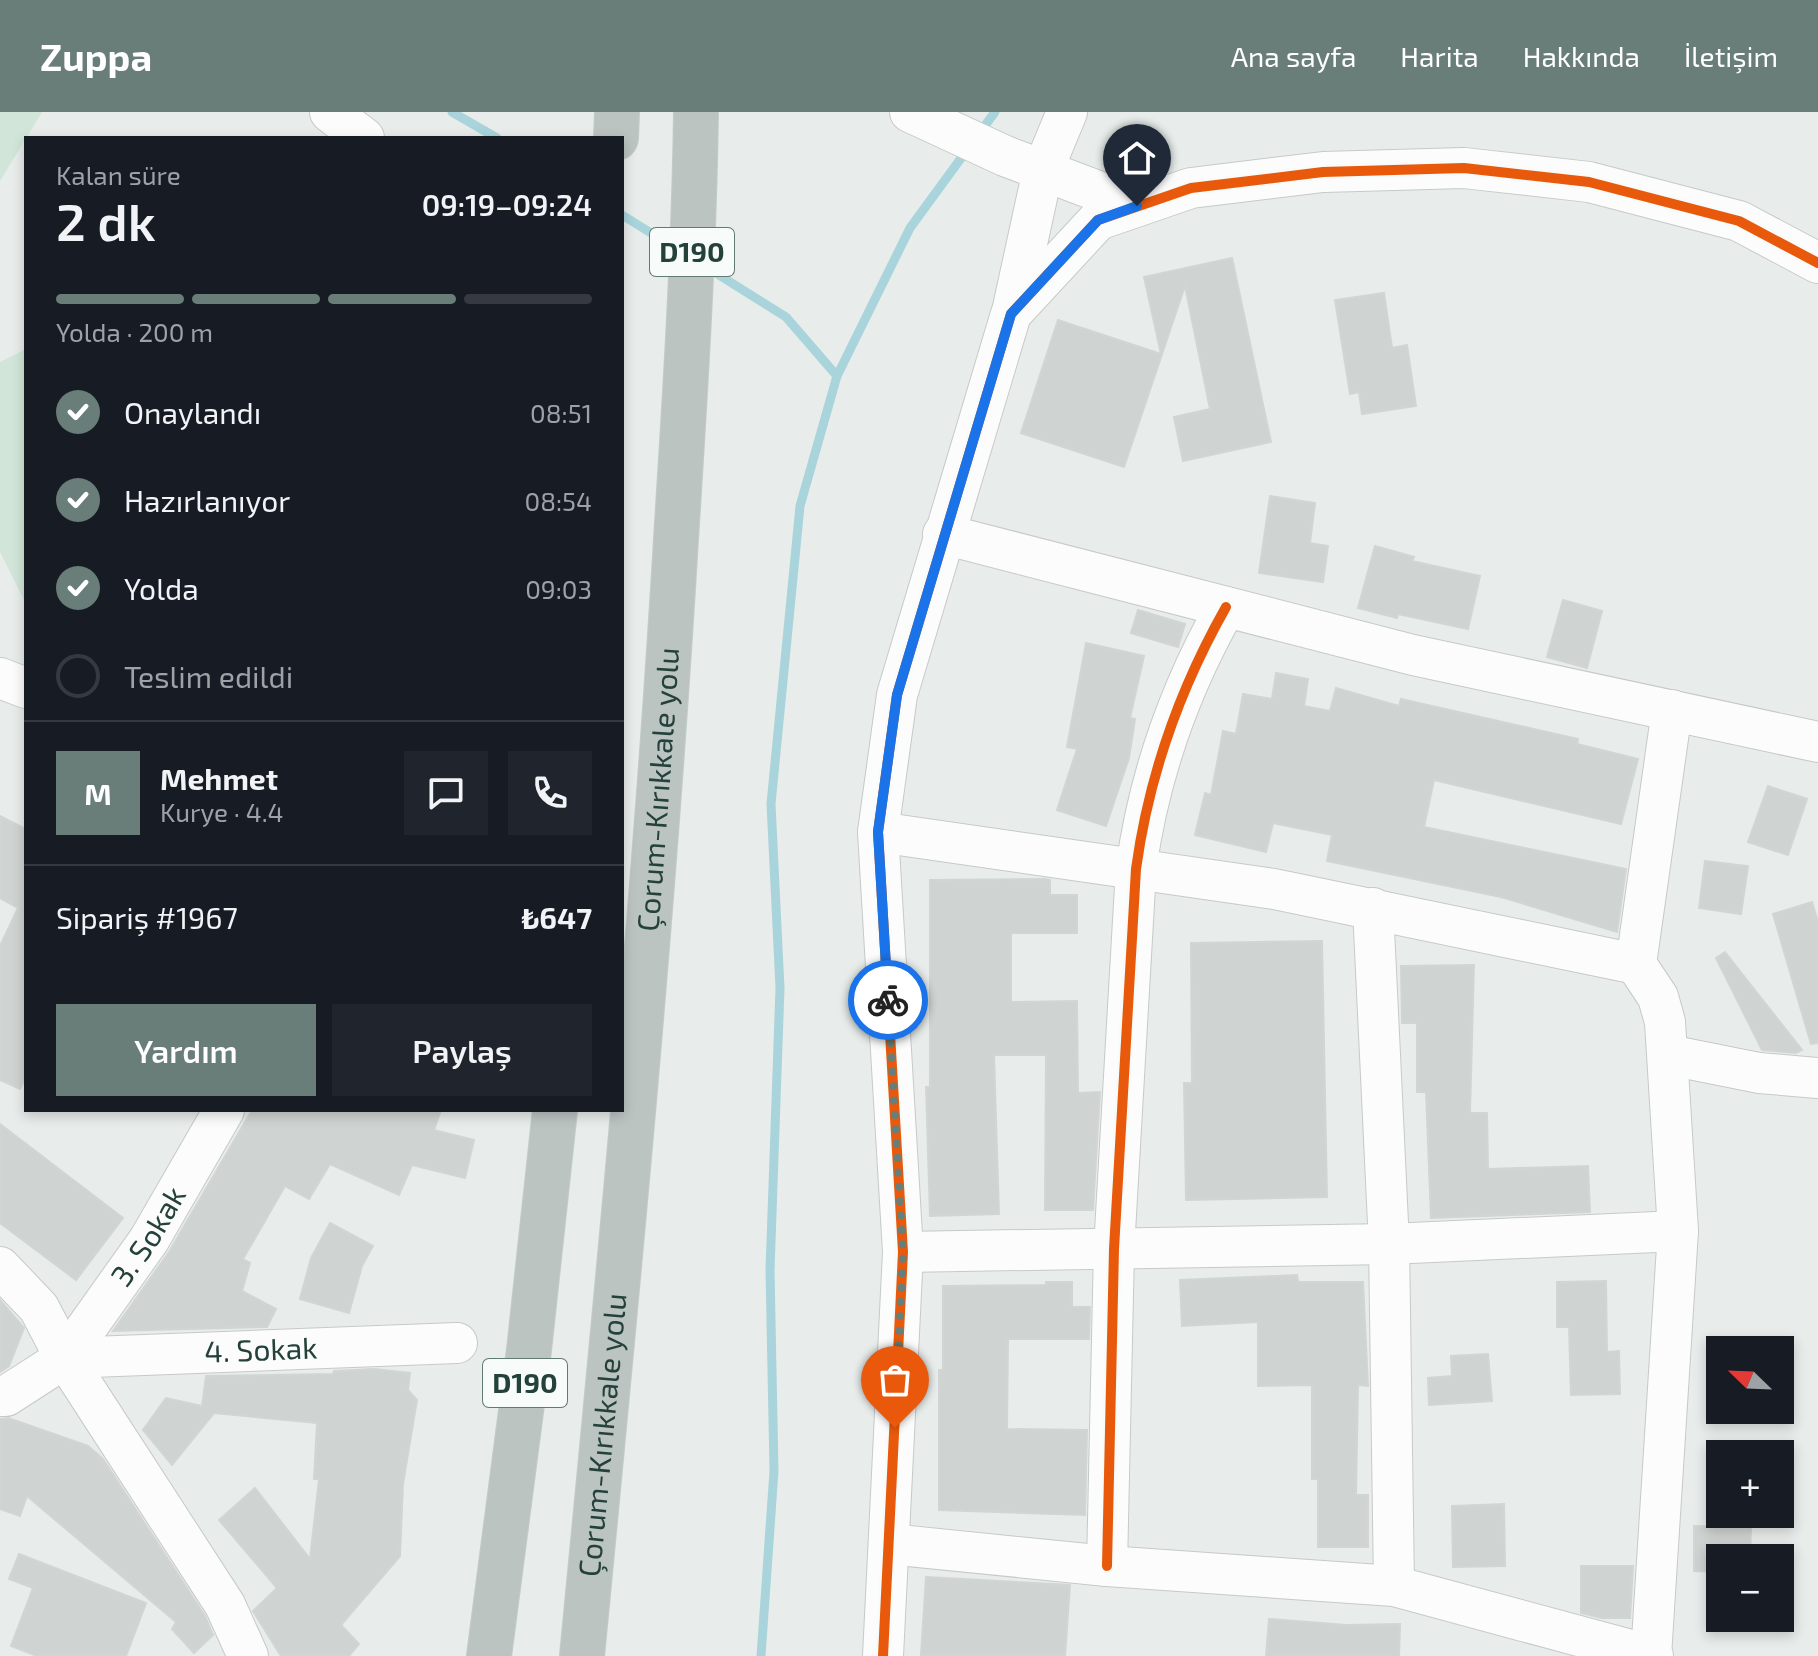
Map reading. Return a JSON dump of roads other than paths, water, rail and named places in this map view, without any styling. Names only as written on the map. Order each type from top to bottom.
[{"type":"highway","name":"Çorum-Kırıkkale yolu","points":[[582,1656],[627,1196],[662,772],[688,340],[697,128]]},
{"type":"highway","name":"D190","points":[[489,1656],[529,1350],[555,1112]]},
{"type":"street","points":[[330,112],[361,136]]},
{"type":"street","points":[[883,1656],[903,1252],[878,832],[897,695],[1011,314],[1043,170],[1067,112]]},
{"type":"street","points":[[916,114],[1005,156],[1137,206]]},
{"type":"street","points":[[1011,314],[1098,220],[1191,188],[1310,174],[1464,168],[1589,182],[1739,221],[1818,263]]},
{"type":"street","points":[[943,534],[1413,655],[1818,742]]},
{"type":"street","points":[[1107,1566],[1114,1249],[1136,869],[1142,823],[1166,733],[1183,690],[1226,607]]},
{"type":"street","points":[[0,678],[24,687]]},
{"type":"street","points":[[889,1544],[1107,1566],[1394,1586],[1652,1656],[1678,1231],[1669,1055],[1658,997],[1636,964],[1672,710]]},
{"type":"street","points":[[878,832],[1136,869],[1373,908],[1636,964]]},
{"type":"street","points":[[1373,908],[1389,1244],[1394,1586]]},
{"type":"street","points":[[1669,1055],[1759,1073],[1818,1078]]},
{"type":"street","name":"3. Sokak","points":[[65,1358],[149,1240],[223,1112]]},
{"type":"street","points":[[903,1252],[1389,1244],[1678,1231]]},
{"type":"street","points":[[0,1267],[39,1308],[65,1358],[225,1605],[248,1656]]},
{"type":"street","name":"4. Sokak","points":[[65,1358],[457,1343]]},
{"type":"street","points":[[0,1396],[6,1396],[65,1358]]},
{"type":"waterway","points":[[452,112],[494,136]]},
{"type":"waterway","points":[[978,135],[995,112]]},
{"type":"waterway","points":[[761,1656],[774,1471],[770,1270],[780,988],[771,804],[800,506],[837,376],[910,228],[967,150]]},
{"type":"waterway","points":[[624,216],[680,251]]},
{"type":"waterway","points":[[703,265],[786,317],[837,376]]}]
